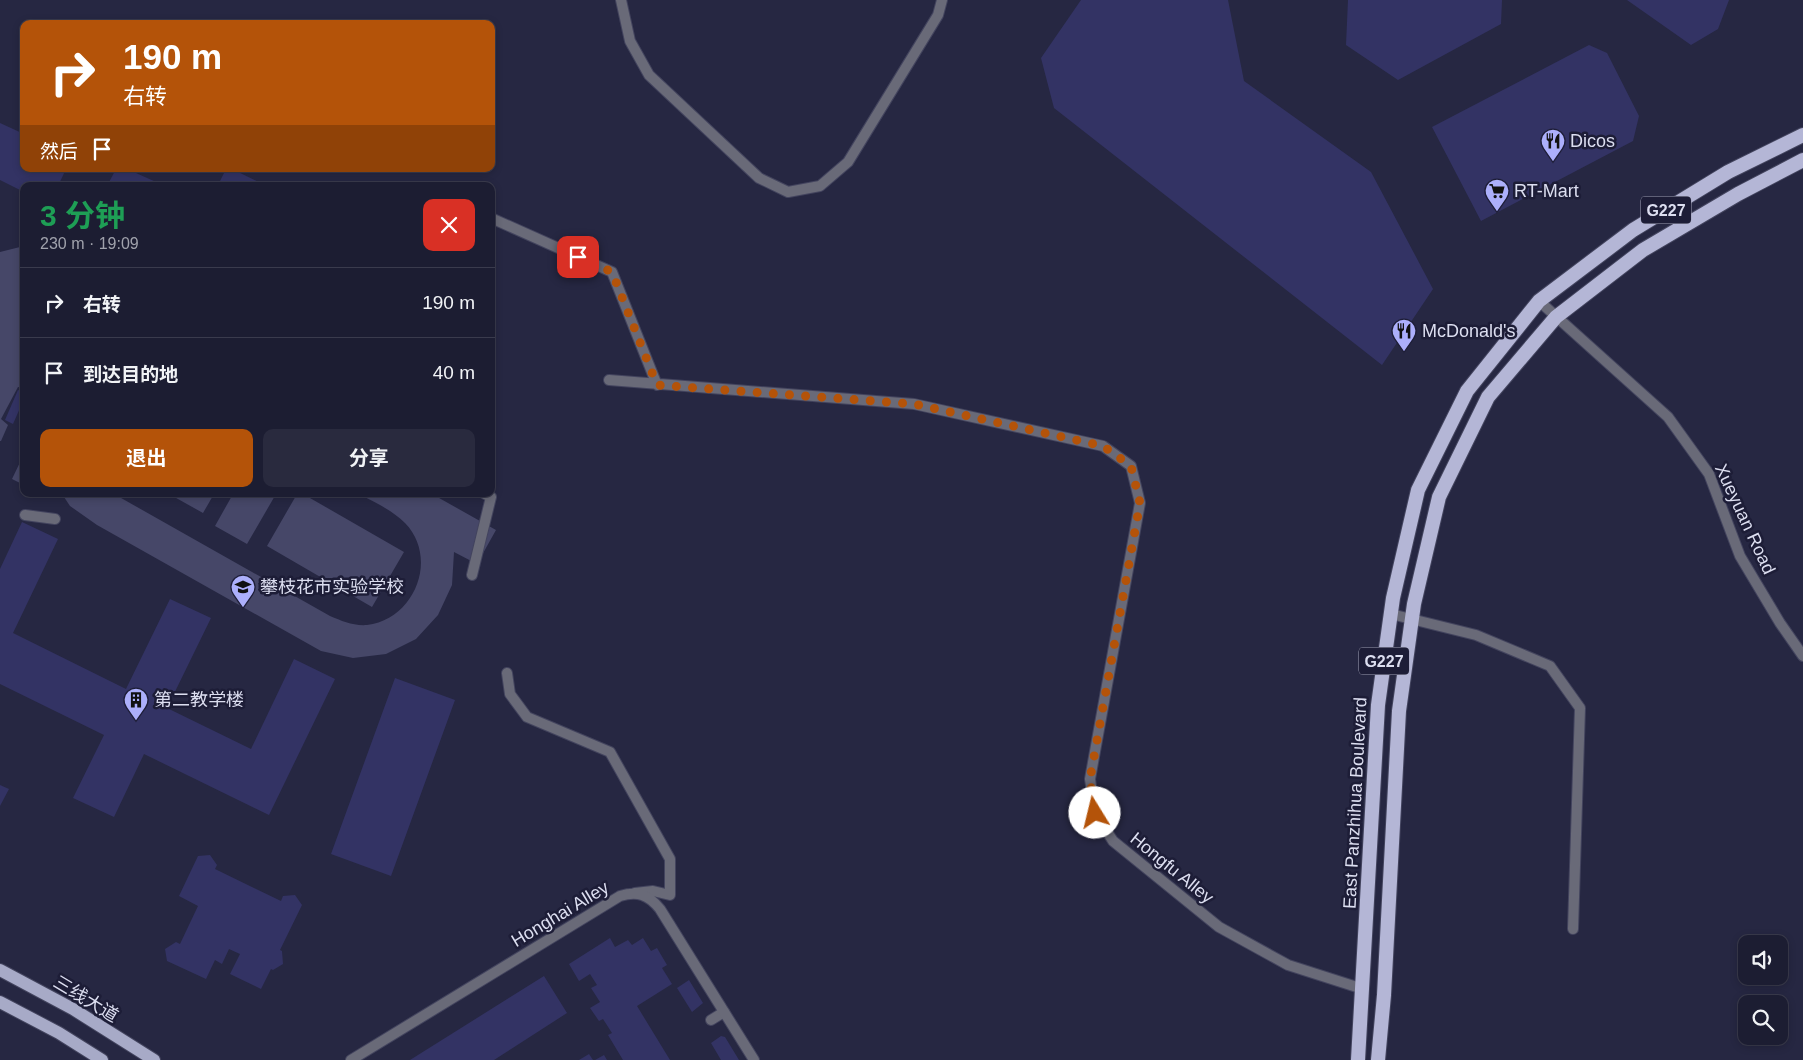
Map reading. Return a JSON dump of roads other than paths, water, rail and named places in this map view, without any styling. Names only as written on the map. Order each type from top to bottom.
[{"type":"highway","name":"East Panzhihua Boulevard","points":[[1358,1060],[1378,705],[1391,614],[1418,490],[1467,391],[1539,301],[1633,230],[1728,172],[1803,135]]},
{"type":"highway","name":"G227","points":[[1378,1060],[1384,995],[1398,712],[1411,619],[1438,497],[1488,397],[1556,317],[1643,250],[1738,194],[1803,160]]},
{"type":"main road","name":"三线大道","points":[[0,970],[73,1009],[154,1060]]},
{"type":"main road","points":[[0,1002],[59,1033],[102,1060]]},
{"type":"street","points":[[621,0],[630,41],[649,75],[759,178],[788,192],[820,186],[848,162],[938,14],[942,0]]},
{"type":"street","points":[[495,220],[612,272],[657,385]]},
{"type":"street","name":"Xueyuan Road","points":[[1539,301],[1668,417],[1709,474],[1740,556],[1780,623],[1803,656]]},
{"type":"street","name":"Hongfu Alley","points":[[609,380],[914,404],[1103,446],[1131,466],[1140,503],[1090,779],[1095,813],[1113,841],[1219,927],[1288,965],[1363,989]]},
{"type":"street","points":[[472,575],[491,497]]},
{"type":"street","points":[[25,515],[55,519]]},
{"type":"street","points":[[1391,614],[1476,635],[1550,666],[1580,708],[1574,929]]},
{"type":"street","points":[[507,672],[510,694],[527,718],[610,752],[670,859],[670,895],[653,891],[629,894]]},
{"type":"street","name":"Honghai Alley","points":[[351,1060],[620,896],[629,894],[646,896],[654,902],[754,1060]]},
{"type":"street","points":[[711,1020],[724,1012]]},
{"type":"place","name":"Dicos","points":[[1553,162]]},
{"type":"place","name":"RT-Mart","points":[[1497,212]]},
{"type":"place","name":"McDonald's","points":[[1404,352]]},
{"type":"place","name":"攀枝花市实验学校","points":[[243,608]]},
{"type":"place","name":"第二教学楼","points":[[136,721]]}]
